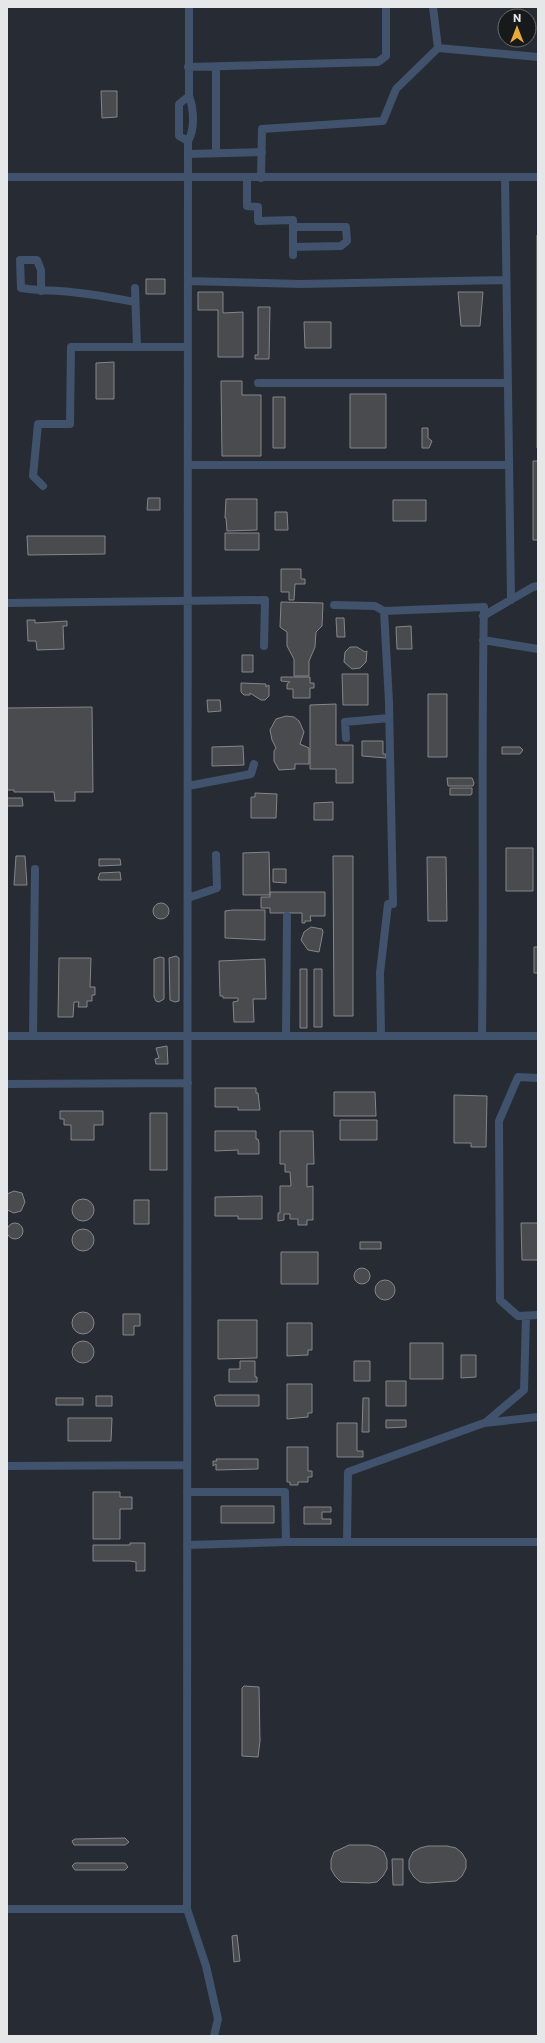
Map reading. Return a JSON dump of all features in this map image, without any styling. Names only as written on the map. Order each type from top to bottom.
[{"type":"lane","points":[[189,7],[188,67],[189,96],[192,103],[192,135],[188,141],[187,1909],[206,1966],[218,2019],[214,2036]]},
{"type":"lane","points":[[188,67],[378,62],[386,56],[386,7]]},
{"type":"lane","points":[[434,7],[438,48]]},
{"type":"lane","points":[[261,178],[262,128],[384,121],[396,89],[438,48],[538,57]]},
{"type":"lane","points":[[216,66],[216,153]]},
{"type":"lane","points":[[188,141],[179,136],[179,104],[189,96]]},
{"type":"lane","points":[[188,154],[262,152]]},
{"type":"lane","points":[[7,177],[538,178]]},
{"type":"lane","points":[[247,178],[248,206],[258,206],[258,221],[293,220],[293,227],[293,251],[341,246],[346,242],[346,227],[293,227]]},
{"type":"lane","points":[[505,178],[511,600]]},
{"type":"lane","points":[[188,281],[301,284],[506,280]]},
{"type":"lane","points":[[135,288],[138,346]]},
{"type":"lane","points":[[41,290],[71,292],[136,302]]},
{"type":"lane","points":[[43,486],[33,476],[38,424],[70,424],[71,346],[188,346]]},
{"type":"lane","points":[[258,383],[508,383]]},
{"type":"lane","points":[[188,465],[509,466]]},
{"type":"lane","points":[[484,616],[533,587],[538,586]]},
{"type":"lane","points":[[7,603],[265,600],[264,646]]},
{"type":"lane","points":[[334,605],[375,606],[384,612],[484,607],[481,818],[484,876],[482,1036]]},
{"type":"lane","points":[[381,1035],[380,973],[388,904],[393,904],[389,718],[384,612]]},
{"type":"lane","points":[[483,640],[538,649]]},
{"type":"lane","points":[[346,738],[344,722],[389,718]]},
{"type":"lane","points":[[188,786],[252,774],[254,764]]},
{"type":"lane","points":[[188,898],[216,888],[216,855]]},
{"type":"lane","points":[[33,1036],[35,869]]},
{"type":"lane","points":[[286,1035],[287,916]]},
{"type":"lane","points":[[7,1036],[538,1036]]},
{"type":"lane","points":[[538,1078],[518,1077],[499,1121],[500,1300],[518,1316],[538,1315]]},
{"type":"lane","points":[[7,1084],[188,1083]]},
{"type":"lane","points":[[484,1423],[524,1390],[526,1316]]},
{"type":"lane","points":[[347,1542],[348,1472],[484,1423],[538,1417]]},
{"type":"lane","points":[[7,1466],[187,1465]]},
{"type":"lane","points":[[187,1492],[285,1492],[286,1542]]},
{"type":"lane","points":[[187,1545],[286,1542],[538,1542]]},
{"type":"lane","points":[[7,1909],[187,1909]]},
{"type":"shaded area","points":[[7,7],[538,7],[538,2036],[7,2036]]},
{"type":"building","points":[[101,91],[117,91],[117,117],[102,118]]},
{"type":"building","points":[[538,235],[538,448],[537,448]]},
{"type":"building","points":[[146,279],[165,279],[165,294],[146,294]]},
{"type":"building","points":[[198,292],[223,292],[223,313],[243,312],[243,357],[218,357],[218,310],[198,310]]},
{"type":"building","points":[[458,292],[483,292],[480,326],[461,326]]},
{"type":"building","points":[[258,307],[270,307],[269,359],[255,359],[255,355],[258,355]]},
{"type":"building","points":[[304,322],[331,322],[331,348],[305,348]]},
{"type":"building","points":[[114,362],[114,399],[96,399],[96,363]]},
{"type":"building","points":[[221,381],[242,381],[242,395],[261,395],[261,456],[222,456]]},
{"type":"building","points":[[350,394],[386,394],[386,448],[350,448]]},
{"type":"building","points":[[273,397],[285,397],[285,448],[273,448]]},
{"type":"building","points":[[422,428],[428,428],[428,438],[432,441],[429,448],[422,448]]},
{"type":"building","points":[[533,461],[538,461],[538,540],[533,540]]},
{"type":"building","points":[[148,498],[160,498],[160,510],[147,510]]},
{"type":"building","points":[[226,499],[257,499],[257,530],[227,531],[225,518]]},
{"type":"building","points":[[393,500],[426,500],[426,521],[393,521]]},
{"type":"building","points":[[275,512],[287,512],[288,530],[275,530]]},
{"type":"building","points":[[225,533],[259,533],[259,550],[225,550]]},
{"type":"building","points":[[27,536],[105,536],[105,554],[28,555]]},
{"type":"building","points":[[281,569],[301,569],[301,579],[305,579],[305,584],[295,584],[294,600],[289,600],[289,592],[281,592]]},
{"type":"building","points":[[281,602],[323,603],[322,626],[316,632],[315,647],[309,661],[309,676],[294,676],[294,659],[287,646],[287,632],[280,627]]},
{"type":"building","points":[[336,618],[344,618],[345,637],[337,637]]},
{"type":"building","points":[[27,620],[35,620],[35,623],[67,621],[67,626],[63,626],[64,649],[37,650],[36,641],[28,641]]},
{"type":"building","points":[[411,626],[412,649],[397,649],[396,627]]},
{"type":"building","points":[[350,647],[357,647],[365,652],[367,651],[366,662],[360,668],[352,669],[344,662],[345,652]]},
{"type":"building","points":[[242,655],[253,655],[253,672],[242,672]]},
{"type":"building","points":[[342,674],[368,674],[368,705],[343,705]]},
{"type":"building","points":[[281,677],[310,677],[310,683],[314,683],[314,688],[310,688],[310,698],[293,698],[293,689],[287,689],[287,684],[290,682],[281,681]]},
{"type":"building","points":[[241,683],[266,684],[266,687],[269,685],[269,696],[265,700],[261,700],[250,693],[250,695],[244,695],[241,692]]},
{"type":"building","points":[[428,694],[447,694],[447,757],[428,757]]},
{"type":"building","points":[[207,700],[220,700],[221,711],[208,712]]},
{"type":"building","points":[[336,704],[336,745],[353,745],[353,783],[336,783],[336,769],[310,769],[310,705]]},
{"type":"building","points":[[92,707],[93,792],[75,792],[75,801],[55,801],[54,792],[14,792],[14,790],[7,790],[7,708]]},
{"type":"building","points":[[286,716],[294,717],[299,721],[304,732],[300,744],[309,748],[309,764],[295,764],[295,769],[279,770],[274,761],[274,751],[276,748],[272,740],[270,730],[276,719]]},
{"type":"building","points":[[362,741],[383,741],[383,754],[386,754],[386,758],[362,756]]},
{"type":"building","points":[[243,746],[244,765],[212,766],[212,747]]},
{"type":"building","points":[[502,747],[520,747],[523,750],[520,754],[502,754]]},
{"type":"building","points":[[447,778],[472,778],[474,783],[473,786],[448,786]]},
{"type":"building","points":[[450,788],[472,788],[472,793],[471,795],[450,795]]},
{"type":"building","points":[[255,793],[277,794],[276,818],[251,818],[251,797],[255,797]]},
{"type":"building","points":[[7,798],[22,798],[23,806],[7,806]]},
{"type":"building","points":[[333,802],[333,820],[314,820],[314,803]]},
{"type":"building","points":[[506,848],[533,848],[533,891],[506,891]]},
{"type":"building","points":[[269,852],[270,895],[243,895],[243,853]]},
{"type":"building","points":[[16,856],[25,856],[27,885],[14,885]]},
{"type":"building","points":[[333,856],[353,856],[353,1016],[334,1016]]},
{"type":"building","points":[[427,857],[446,857],[447,921],[428,921]]},
{"type":"building","points":[[99,859],[120,859],[121,865],[99,866]]},
{"type":"building","points":[[273,869],[286,869],[286,883],[273,882]]},
{"type":"building","points":[[120,872],[121,880],[98,879],[100,873]]},
{"type":"building","points":[[270,892],[325,892],[325,916],[310,916],[311,921],[305,921],[305,923],[302,923],[302,913],[270,913],[270,908],[261,908],[261,897],[270,897]]},
{"type":"building","points":[[161,903],[167,905],[169,911],[167,917],[161,919],[155,917],[153,911],[155,905]]},
{"type":"building","points":[[265,910],[265,940],[225,938],[225,911]]},
{"type":"building","points":[[311,927],[322,929],[323,932],[319,952],[308,950],[301,940],[304,932]]},
{"type":"building","points":[[534,947],[538,947],[538,973],[534,973]]},
{"type":"building","points":[[176,956],[179,958],[179,1001],[175,1002],[170,1000],[169,958]]},
{"type":"building","points":[[160,957],[164,958],[164,999],[159,1002],[156,1001],[154,997],[154,959]]},
{"type":"building","points":[[59,958],[91,958],[90,987],[95,987],[95,995],[92,995],[92,1001],[87,1001],[87,1007],[78,1007],[79,1002],[74,1002],[73,1017],[58,1017]]},
{"type":"building","points":[[265,959],[266,999],[253,999],[254,1022],[234,1022],[233,1002],[238,1001],[238,998],[223,998],[223,996],[220,996],[219,961]]},
{"type":"building","points":[[300,969],[307,969],[307,1028],[300,1028]]},
{"type":"building","points":[[314,969],[322,969],[322,1027],[314,1027]]},
{"type":"building","points":[[167,1046],[168,1064],[156,1064],[155,1059],[159,1058],[156,1048]]},
{"type":"building","points":[[215,1088],[256,1088],[260,1110],[238,1110],[238,1107],[215,1107]]},
{"type":"building","points":[[334,1092],[375,1092],[376,1116],[334,1116]]},
{"type":"building","points":[[454,1095],[487,1096],[486,1147],[471,1147],[471,1143],[454,1143]]},
{"type":"building","points":[[60,1111],[103,1111],[103,1125],[94,1125],[94,1140],[71,1140],[71,1125],[64,1125],[64,1119],[60,1119]]},
{"type":"building","points":[[150,1113],[167,1113],[167,1170],[150,1170]]},
{"type":"building","points":[[340,1120],[377,1120],[377,1140],[340,1140]]},
{"type":"building","points":[[215,1131],[256,1131],[256,1139],[258,1139],[259,1143],[259,1154],[238,1154],[238,1150],[215,1151]]},
{"type":"building","points":[[280,1131],[313,1131],[314,1164],[307,1164],[307,1187],[313,1186],[313,1220],[307,1220],[307,1225],[298,1225],[298,1219],[290,1219],[290,1214],[284,1214],[284,1220],[278,1221],[278,1213],[280,1213],[280,1186],[291,1186],[290,1172],[285,1172],[285,1164],[280,1164]]},
{"type":"building","points":[[14,1191],[22,1193],[25,1202],[21,1211],[14,1213],[7,1210],[7,1194]]},
{"type":"building","points":[[262,1196],[262,1219],[238,1219],[238,1216],[215,1216],[215,1197]]},
{"type":"building","points":[[83,1199],[91,1202],[94,1210],[91,1218],[83,1221],[75,1218],[72,1210],[75,1202]]},
{"type":"building","points":[[134,1200],[149,1200],[149,1224],[134,1224]]},
{"type":"building","points":[[15,1223],[21,1225],[23,1231],[21,1237],[15,1239],[9,1237],[7,1231],[9,1225]]},
{"type":"building","points":[[521,1223],[538,1223],[538,1260],[522,1260]]},
{"type":"building","points":[[79,1229],[87,1229],[94,1236],[94,1244],[87,1251],[79,1251],[72,1244],[72,1236]]},
{"type":"building","points":[[360,1242],[381,1242],[381,1249],[360,1249]]},
{"type":"building","points":[[281,1252],[318,1252],[318,1284],[281,1284]]},
{"type":"building","points":[[362,1268],[368,1270],[370,1276],[368,1282],[362,1284],[356,1282],[354,1276],[356,1270]]},
{"type":"building","points":[[385,1280],[392,1283],[395,1290],[392,1297],[385,1300],[378,1297],[375,1290],[378,1283]]},
{"type":"building","points":[[83,1312],[91,1315],[94,1323],[91,1331],[83,1334],[75,1331],[72,1323],[75,1315]]},
{"type":"building","points":[[123,1314],[140,1314],[140,1326],[134,1326],[134,1335],[123,1335]]},
{"type":"building","points":[[218,1320],[257,1320],[257,1358],[218,1359]]},
{"type":"building","points":[[287,1323],[312,1323],[312,1350],[308,1350],[308,1355],[287,1356]]},
{"type":"building","points":[[83,1341],[91,1344],[94,1352],[91,1360],[83,1363],[75,1360],[72,1352],[75,1344]]},
{"type":"building","points":[[410,1343],[443,1343],[443,1379],[410,1379]]},
{"type":"building","points":[[461,1355],[476,1355],[476,1377],[461,1378]]},
{"type":"building","points":[[240,1361],[255,1361],[255,1377],[257,1377],[257,1382],[229,1382],[229,1369],[240,1369]]},
{"type":"building","points":[[354,1361],[370,1361],[370,1381],[354,1381]]},
{"type":"building","points":[[386,1381],[406,1381],[406,1406],[386,1406]]},
{"type":"building","points":[[287,1384],[312,1384],[312,1413],[308,1413],[308,1417],[287,1419]]},
{"type":"building","points":[[217,1395],[259,1395],[259,1406],[216,1406],[214,1397]]},
{"type":"building","points":[[96,1396],[112,1396],[112,1406],[96,1406]]},
{"type":"building","points":[[56,1398],[83,1398],[83,1405],[56,1405]]},
{"type":"building","points":[[363,1398],[369,1398],[369,1432],[362,1432]]},
{"type":"building","points":[[68,1418],[112,1418],[111,1441],[68,1441]]},
{"type":"building","points":[[386,1420],[406,1420],[406,1427],[386,1428]]},
{"type":"building","points":[[337,1423],[357,1423],[357,1451],[363,1451],[363,1457],[337,1457]]},
{"type":"building","points":[[287,1447],[308,1447],[308,1471],[312,1471],[312,1477],[308,1477],[308,1482],[298,1482],[298,1485],[290,1485],[290,1482],[287,1482]]},
{"type":"building","points":[[216,1459],[258,1459],[258,1469],[216,1470],[216,1464],[213,1466],[213,1461],[217,1461]]},
{"type":"building","points":[[93,1492],[120,1492],[120,1497],[132,1497],[132,1509],[120,1509],[120,1539],[93,1539]]},
{"type":"building","points":[[221,1506],[274,1506],[274,1523],[221,1523]]},
{"type":"building","points":[[304,1507],[331,1507],[331,1512],[322,1512],[322,1519],[331,1519],[331,1524],[304,1524]]},
{"type":"building","points":[[130,1543],[145,1543],[145,1571],[136,1571],[136,1562],[93,1561],[93,1545],[130,1545]]},
{"type":"building","points":[[244,1686],[259,1687],[260,1741],[258,1757],[242,1756],[242,1688]]},
{"type":"building","points":[[125,1838],[129,1842],[125,1845],[74,1845],[72,1841],[75,1839]]},
{"type":"building","points":[[349,1845],[369,1845],[377,1847],[384,1852],[387,1860],[387,1869],[377,1882],[341,1882],[335,1876],[331,1869],[331,1860],[334,1852]]},
{"type":"building","points":[[428,1846],[447,1846],[456,1848],[462,1853],[466,1860],[466,1868],[462,1876],[456,1881],[428,1883],[420,1882],[414,1877],[409,1869],[409,1860],[413,1852]]},
{"type":"building","points":[[392,1859],[403,1859],[403,1885],[393,1885]]},
{"type":"building","points":[[75,1863],[125,1863],[128,1867],[125,1870],[75,1870],[72,1866]]},
{"type":"building","points":[[237,1935],[240,1961],[234,1962],[232,1936]]}]
